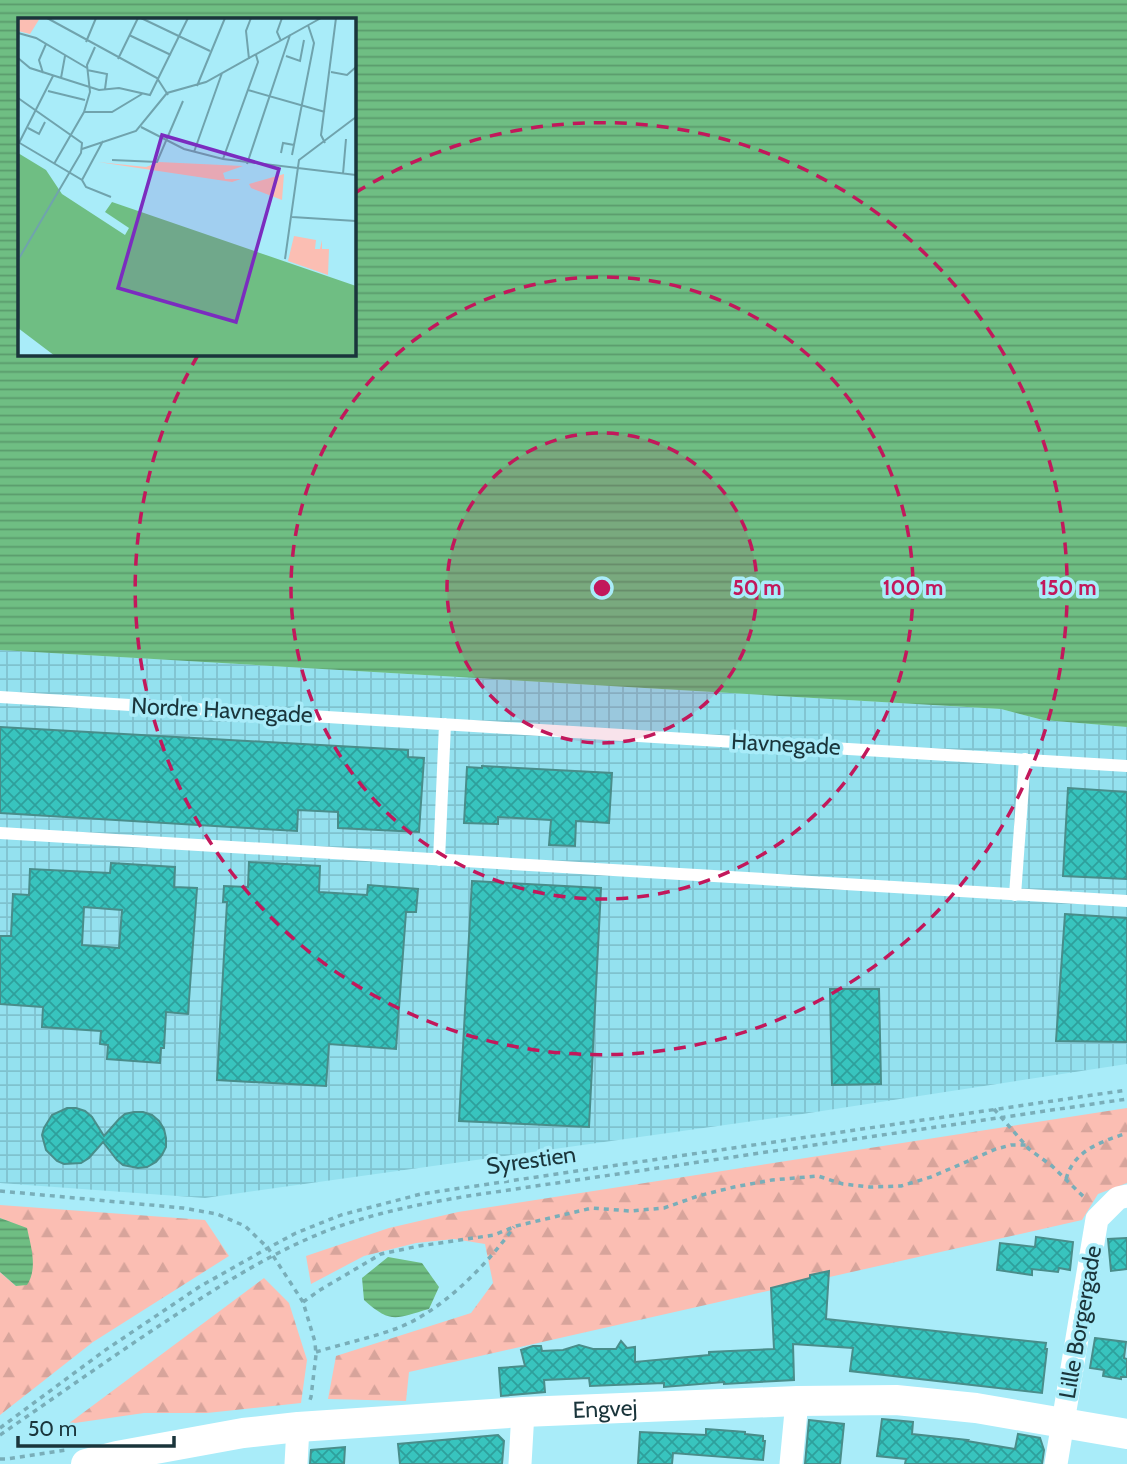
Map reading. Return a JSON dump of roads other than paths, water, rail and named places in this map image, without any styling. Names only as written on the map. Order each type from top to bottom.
[{"type":"street","name":"Lille Borgergade","points":[[1056,1464],[1097,1219],[1118,1198],[1127,1196]]},
{"type":"street","name":"Engvej","points":[[86,1464],[243,1433],[298,1427],[523,1412],[797,1401],[896,1400],[976,1408],[1127,1434]]},
{"type":"street","points":[[791,1464],[797,1401]]},
{"type":"street","points":[[520,1464],[523,1412]]},
{"type":"street","points":[[296,1464],[298,1427]]},
{"type":"lane","name":"Nordre Havnegade","points":[[0,697],[445,724]]},
{"type":"lane","name":"Havnegade","points":[[445,724],[1127,766]]},
{"type":"lane","points":[[439,860],[445,724]]},
{"type":"lane","points":[[1015,895],[1025,759]]},
{"type":"lane","points":[[0,833],[1127,901]]}]
